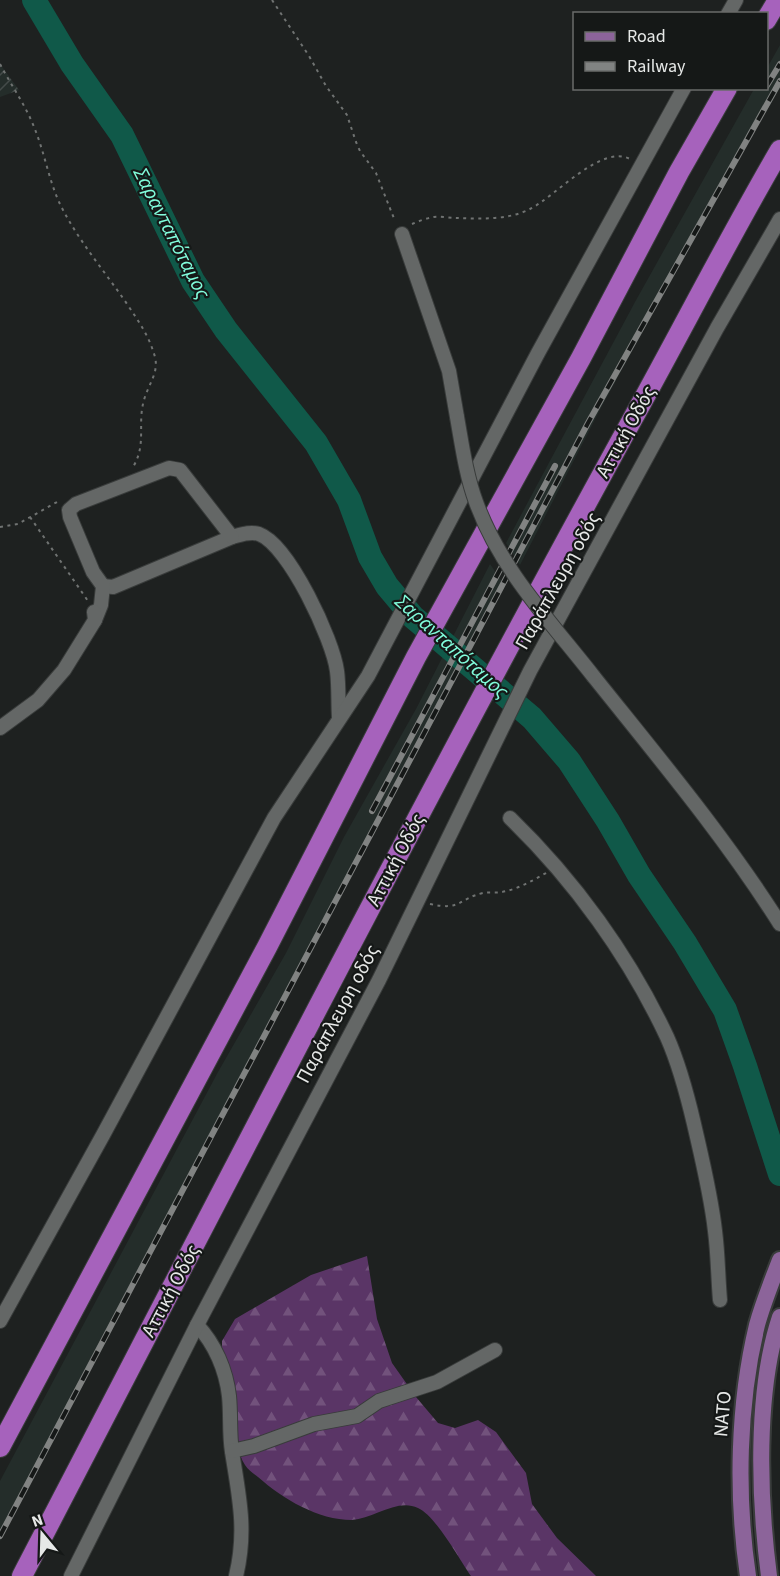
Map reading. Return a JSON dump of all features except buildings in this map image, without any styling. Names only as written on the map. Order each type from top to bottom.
[{"type":"highway","points":[[768,17],[778,0]]},
{"type":"highway","points":[[0,1447],[267,947],[447,598],[581,358],[679,172],[726,90]]},
{"type":"highway","name":"Αττική Οδός","points":[[22,1576],[506,650],[748,204],[780,150]]},
{"type":"main road","name":"ΝΑΤΟ","points":[[748,1576],[742,1502],[742,1418],[757,1325],[780,1260]]},
{"type":"main road","name":"ΝΑΤΟ","points":[[769,1576],[762,1497],[763,1415],[780,1317]]},
{"type":"street","points":[[0,1321],[274,818],[368,676],[538,353],[683,90]]},
{"type":"street","name":"Παράπλευρη οδός","points":[[71,1576],[197,1325],[379,980],[500,730],[717,328],[780,219]]},
{"type":"street","points":[[402,234],[449,372],[475,502],[490,536],[525,590],[724,842],[780,924]]},
{"type":"street","points":[[232,537],[180,470],[169,468],[76,504],[69,510],[93,572],[104,586],[113,587],[245,533],[257,533],[272,542],[307,591],[326,632],[337,670],[339,718]]},
{"type":"street","points":[[0,728],[38,700],[64,670],[101,605],[104,586]]},
{"type":"street","points":[[510,818],[536,844],[588,907],[632,974],[667,1038],[686,1090],[704,1166],[715,1230],[720,1300]]},
{"type":"street","points":[[197,1325],[208,1337],[226,1379],[229,1396],[232,1451],[243,1518],[242,1542],[236,1576]]},
{"type":"street","points":[[232,1451],[254,1446],[322,1422],[357,1416],[379,1401],[436,1382],[495,1350]]},
{"type":"path","points":[[272,0],[347,115],[360,151],[376,173],[396,225],[402,234],[409,225],[436,216],[487,218],[510,216],[529,209],[552,196],[574,176],[607,157],[624,156],[641,165]]},
{"type":"path","points":[[0,64],[29,113],[43,150],[53,189],[64,213],[94,260],[108,276],[147,334],[152,345],[156,360],[155,373],[144,400],[141,448],[133,466],[127,470]]},
{"type":"path","points":[[0,527],[18,524],[59,501]]},
{"type":"path","points":[[30,517],[94,614]]},
{"type":"path","points":[[418,902],[447,908],[483,893],[503,892],[521,886],[556,868]]},
{"type":"shaded area","points":[[780,45],[780,88],[729,174],[602,406],[520,565],[506,543],[635,302],[753,90],[768,90],[768,66]]},
{"type":"shaded area","points":[[0,64],[19,90],[0,97]]},
{"type":"shaded area","points":[[490,564],[505,586],[0,1541],[0,1481],[218,1072],[286,953],[344,837],[416,709]]},
{"type":"green space","points":[[367,1256],[377,1319],[392,1363],[416,1397],[438,1423],[455,1428],[478,1420],[496,1432],[526,1473],[532,1504],[557,1538],[596,1576],[471,1576],[440,1529],[418,1508],[393,1507],[352,1520],[326,1516],[290,1500],[246,1467],[240,1456],[233,1428],[222,1341],[235,1319],[311,1275]]},
{"type":"waterway","name":"Σαρανταπόταμος","points":[[34,0],[72,64],[122,135],[193,281],[226,330],[316,443],[349,500],[370,557],[387,586],[413,617],[532,718],[569,761],[608,821],[639,875],[685,943],[725,1010],[780,1174]]},
{"type":"railway","points":[[768,84],[780,64]]},
{"type":"railway","points":[[0,1536],[588,423],[780,81]]},
{"type":"railway","points":[[372,811],[555,466]]}]
